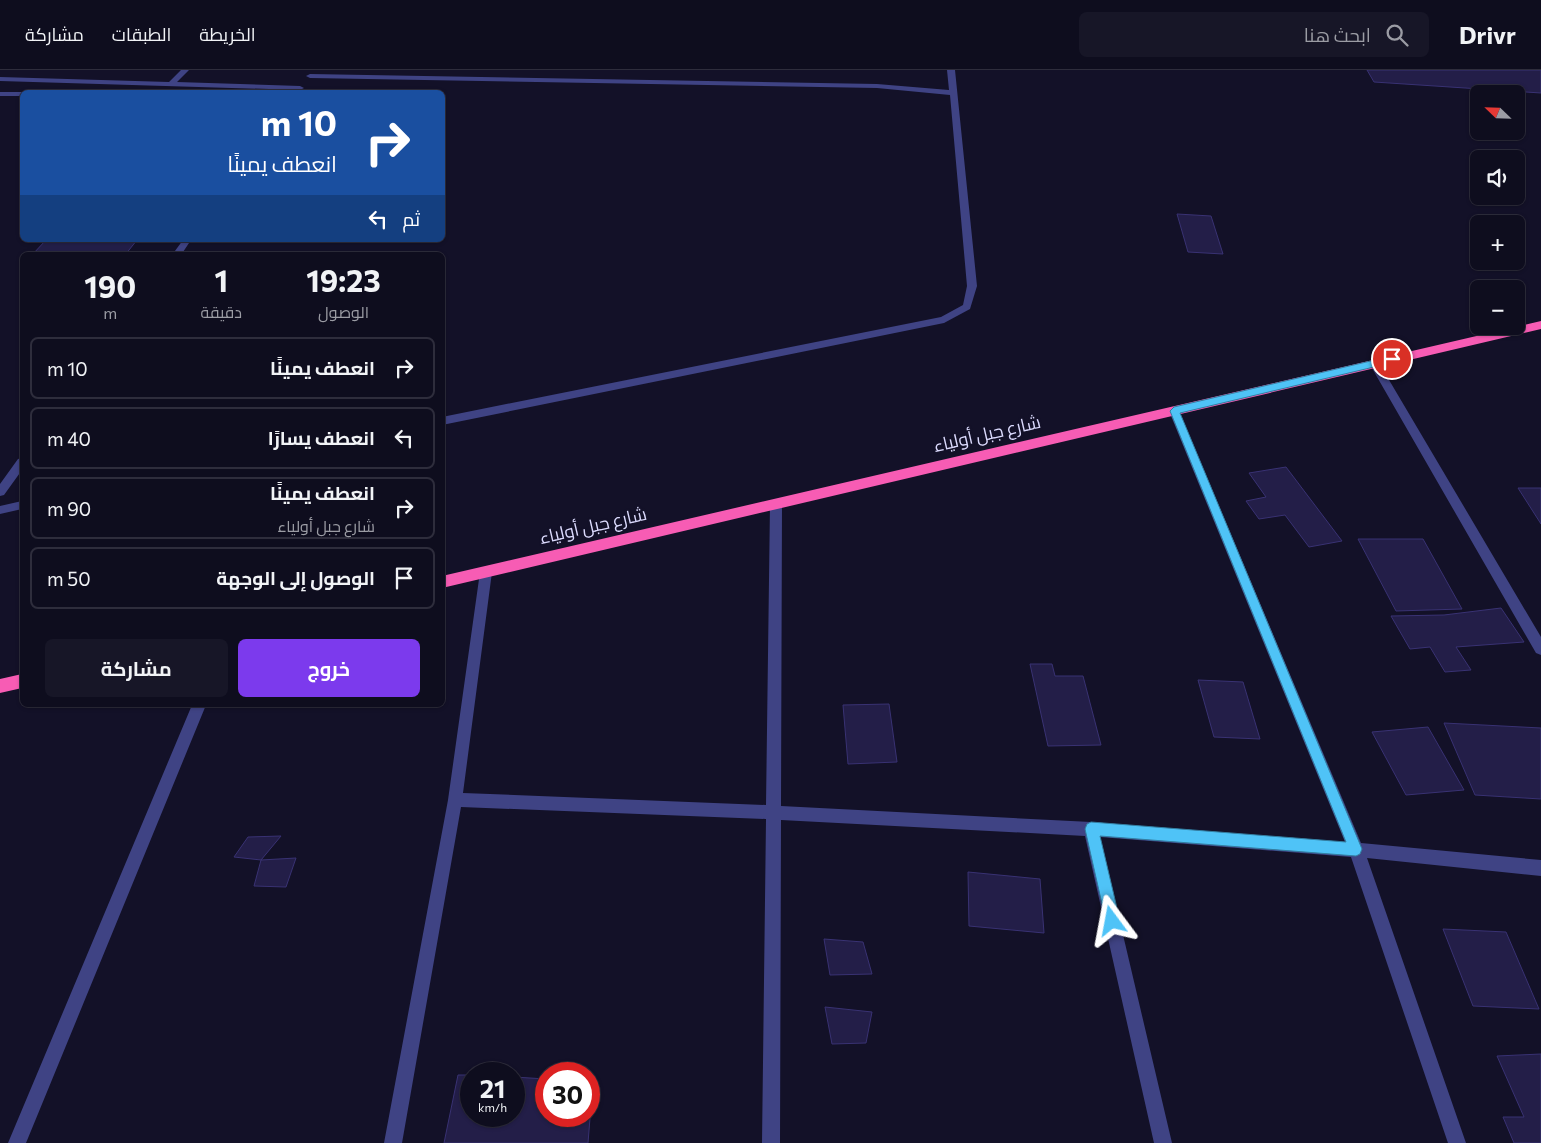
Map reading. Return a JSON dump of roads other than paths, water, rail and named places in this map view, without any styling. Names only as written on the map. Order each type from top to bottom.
[{"type":"highway","name":"شارع جبل أولياء","points":[[445,581],[1541,324]]},
{"type":"highway","points":[[0,686],[20,681]]},
{"type":"street","points":[[0,77],[7,70]]},
{"type":"street","points":[[171,84],[185,70]]},
{"type":"street","points":[[445,420],[944,320],[967,307],[972,286],[951,70]]},
{"type":"street","points":[[0,77],[298,90],[312,73],[877,86],[953,93]]},
{"type":"street","points":[[0,94],[20,94]]},
{"type":"street","points":[[1374,364],[1541,649]]},
{"type":"street","points":[[1174,411],[1356,849],[1457,1143]]},
{"type":"street","points":[[0,492],[20,465]]},
{"type":"street","points":[[771,1143],[772,812],[776,504]]},
{"type":"street","points":[[0,510],[20,505]]},
{"type":"street","points":[[392,1143],[455,800],[486,572]]},
{"type":"street","points":[[17,1143],[198,707]]},
{"type":"street","points":[[455,800],[772,812],[1091,829],[1356,849],[1541,868]]},
{"type":"street","points":[[1091,829],[1163,1143]]}]
